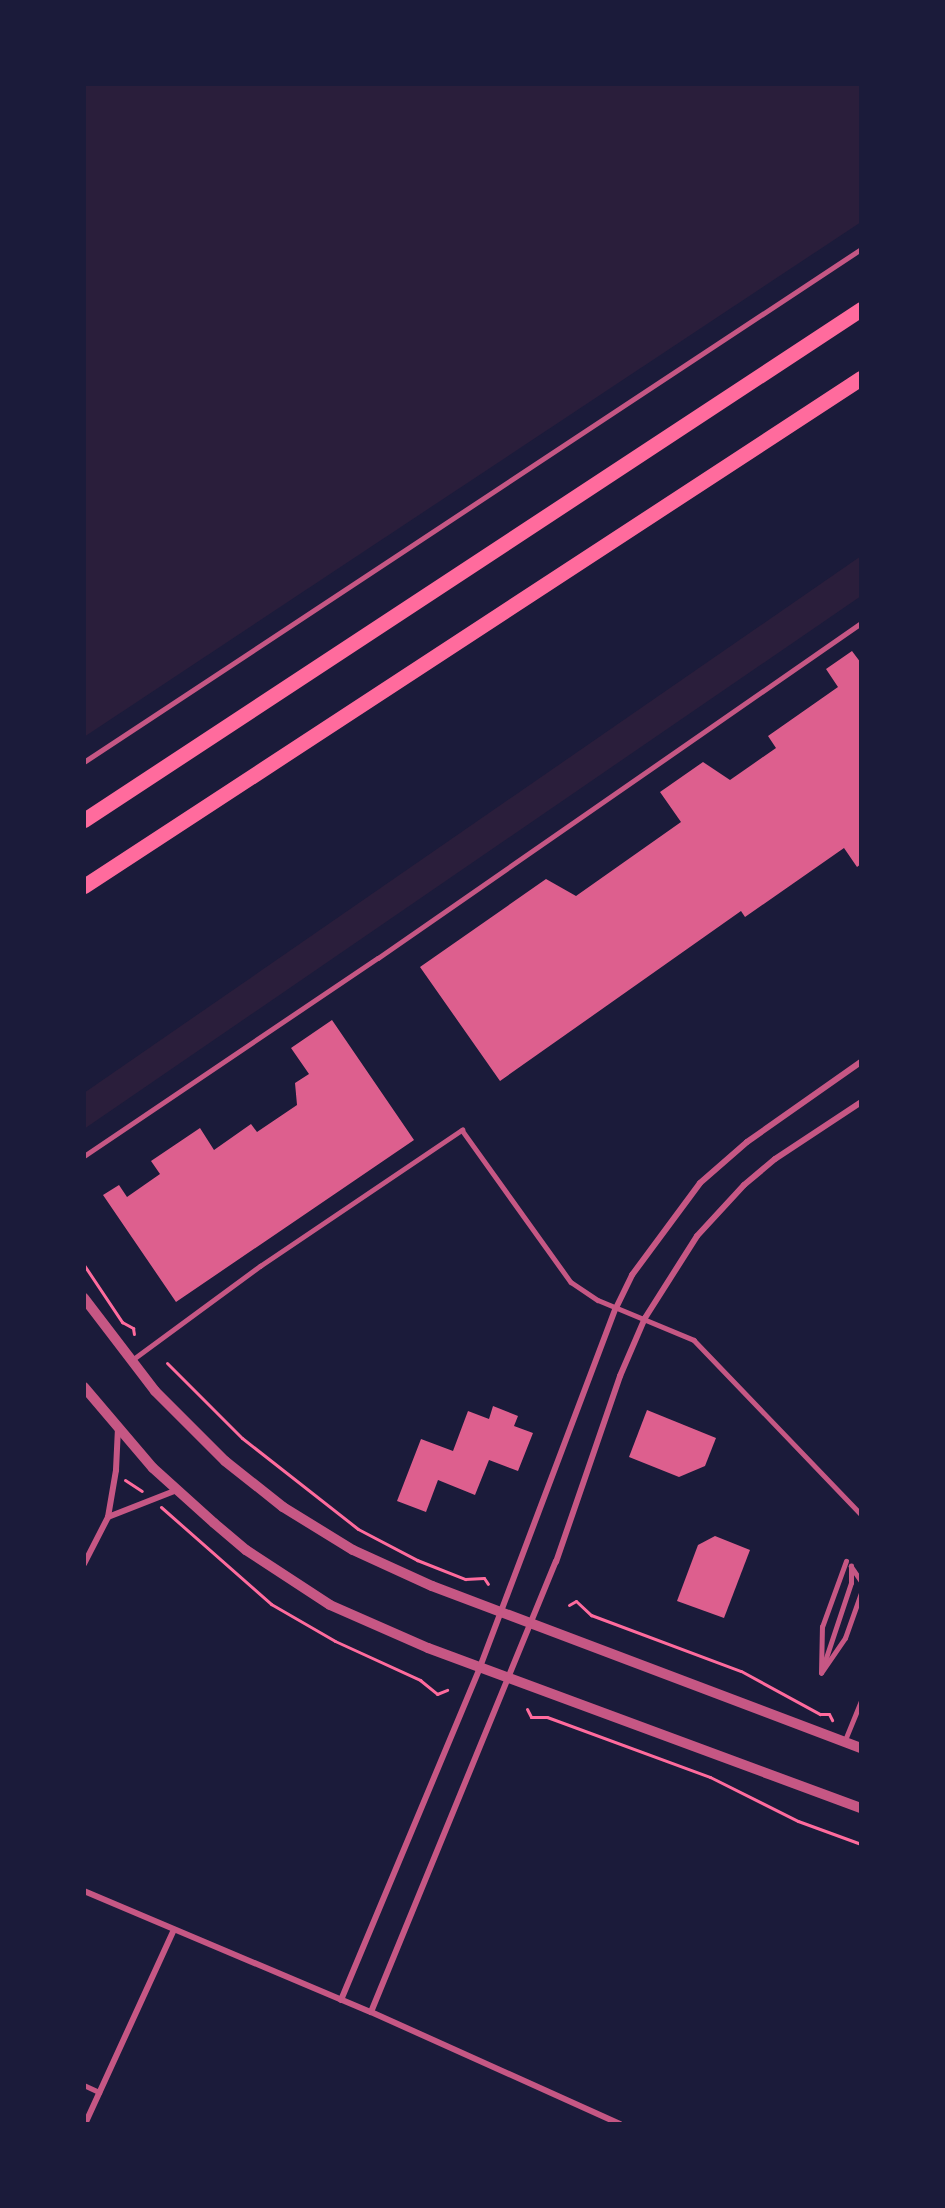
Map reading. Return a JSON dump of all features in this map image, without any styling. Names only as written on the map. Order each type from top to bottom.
[{"type":"main road","points":[[84,819],[861,309]]},
{"type":"main road","points":[[84,886],[861,378]]},
{"type":"street","points":[[341,2000],[480,1667],[616,1308],[644,1257],[700,1183],[747,1142],[861,1062]]},
{"type":"street","points":[[371,2012],[532,1622],[645,1318],[697,1236],[744,1185],[775,1159],[861,1102]]},
{"type":"street","points":[[84,1298],[130,1362],[225,1461],[291,1512],[372,1559],[861,1748]]},
{"type":"street","points":[[84,1386],[118,1428],[177,1489],[246,1550],[330,1605],[372,1626],[861,1808]]},
{"type":"street","points":[[84,1564],[108,1517],[116,1470],[118,1428]]},
{"type":"street","points":[[108,1517],[177,1489]]},
{"type":"street","points":[[84,1891],[371,2012],[620,2124]]},
{"type":"street","points":[[85,2124],[174,1930]]},
{"type":"lane","points":[[84,762],[861,249]]},
{"type":"lane","points":[[84,1156],[378,958],[861,623]]},
{"type":"lane","points":[[130,1362],[260,1266],[462,1130],[561,1273],[580,1290],[616,1308],[681,1333],[705,1349],[861,1514]]},
{"type":"lane","points":[[821,1673],[822,1627],[846,1561],[861,1581]]},
{"type":"lane","points":[[821,1673],[851,1583],[850,1566]]},
{"type":"lane","points":[[821,1673],[845,1638],[861,1593]]},
{"type":"lane","points":[[844,1742],[861,1701]]},
{"type":"lane","points":[[84,2085],[99,2092]]},
{"type":"path","points":[[84,1266],[122,1322],[133,1328],[134,1334]]},
{"type":"path","points":[[167,1363],[242,1438],[358,1529],[417,1560],[465,1579],[484,1578],[488,1584]]},
{"type":"path","points":[[116,1470],[271,1604],[335,1641],[420,1680],[437,1694],[447,1690]]},
{"type":"path","points":[[569,1605],[576,1601],[591,1615],[741,1671],[820,1714],[829,1714],[832,1720]]},
{"type":"path","points":[[527,1709],[531,1717],[553,1719],[710,1777],[798,1821],[861,1844]]},
{"type":"shaded area","points":[[84,84],[861,84],[861,222],[84,737]]},
{"type":"shaded area","points":[[861,556],[861,596],[84,1129],[84,1093]]},
{"type":"building","points":[[852,651],[861,663],[861,864],[857,867],[844,848],[745,917],[741,911],[500,1081],[420,967],[546,879],[576,896],[681,822],[660,792],[703,762],[730,780],[776,748],[768,736],[838,687],[826,669]]},
{"type":"building","points":[[332,1020],[414,1140],[176,1302],[103,1195],[119,1185],[127,1197],[160,1174],[151,1161],[200,1128],[214,1150],[251,1124],[257,1132],[297,1105],[295,1083],[309,1074],[291,1048]]},
{"type":"building","points":[[493,1406],[518,1416],[514,1426],[533,1433],[518,1471],[489,1460],[475,1495],[438,1480],[426,1512],[397,1501],[421,1439],[453,1451],[468,1411],[489,1419]]},
{"type":"building","points":[[647,1410],[716,1438],[705,1466],[679,1477],[629,1457]]},
{"type":"building","points":[[715,1536],[750,1550],[724,1618],[677,1601],[698,1545]]}]
